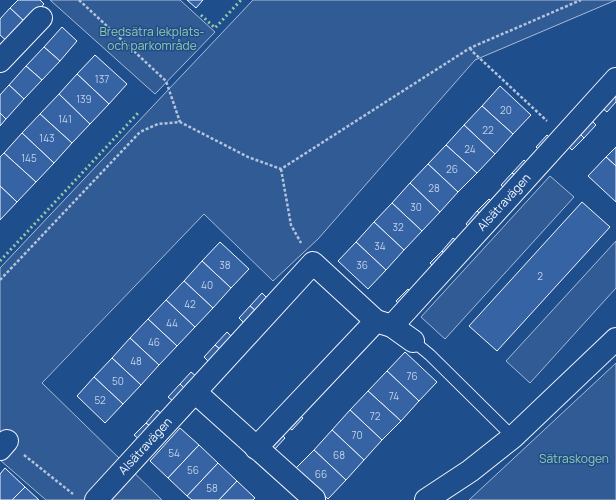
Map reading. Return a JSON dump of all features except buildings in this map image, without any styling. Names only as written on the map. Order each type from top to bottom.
[{"type":"street","points":[[0,61],[41,18]]},
{"type":"street","name":"Alsätravägen","points":[[256,448],[384,324],[564,136],[616,79]]},
{"type":"street","points":[[313,263],[384,324],[413,341]]},
{"type":"street","name":"Alsätravägen","points":[[96,500],[313,263]]},
{"type":"street","points":[[426,500],[470,471],[514,437],[616,339]]},
{"type":"street","points":[[195,392],[314,499]]},
{"type":"lane","points":[[413,341],[430,355],[514,437]]},
{"type":"path","points":[[79,0],[166,81],[180,122]]},
{"type":"path","points":[[280,169],[470,48],[580,0]]},
{"type":"path","points":[[470,48],[564,136]]},
{"type":"path","points":[[0,280],[140,132],[158,124],[180,122],[248,157],[280,169]]},
{"type":"path","points":[[280,169],[291,226],[313,263]]},
{"type":"path","points":[[4,445],[74,495]]},
{"type":"shaded area","name":"Bredsätra lekplats- och parkområde","points":[[50,0],[180,0],[215,32],[155,94]]},
{"type":"shaded area","points":[[253,0],[616,0],[475,60],[318,239],[273,281],[204,214],[42,383],[162,500],[46,500],[0,460],[0,268]]},
{"type":"shaded area","points":[[550,176],[574,197],[445,339],[421,317]]},
{"type":"shaded area","points":[[616,241],[616,288],[530,383],[506,361]]},
{"type":"shaded area","name":"Sätraskogen","points":[[616,363],[616,500],[469,500]]},
{"type":"hedge","points":[[201,15],[215,28],[241,0]]},
{"type":"hedge","points":[[0,261],[139,112]]}]
